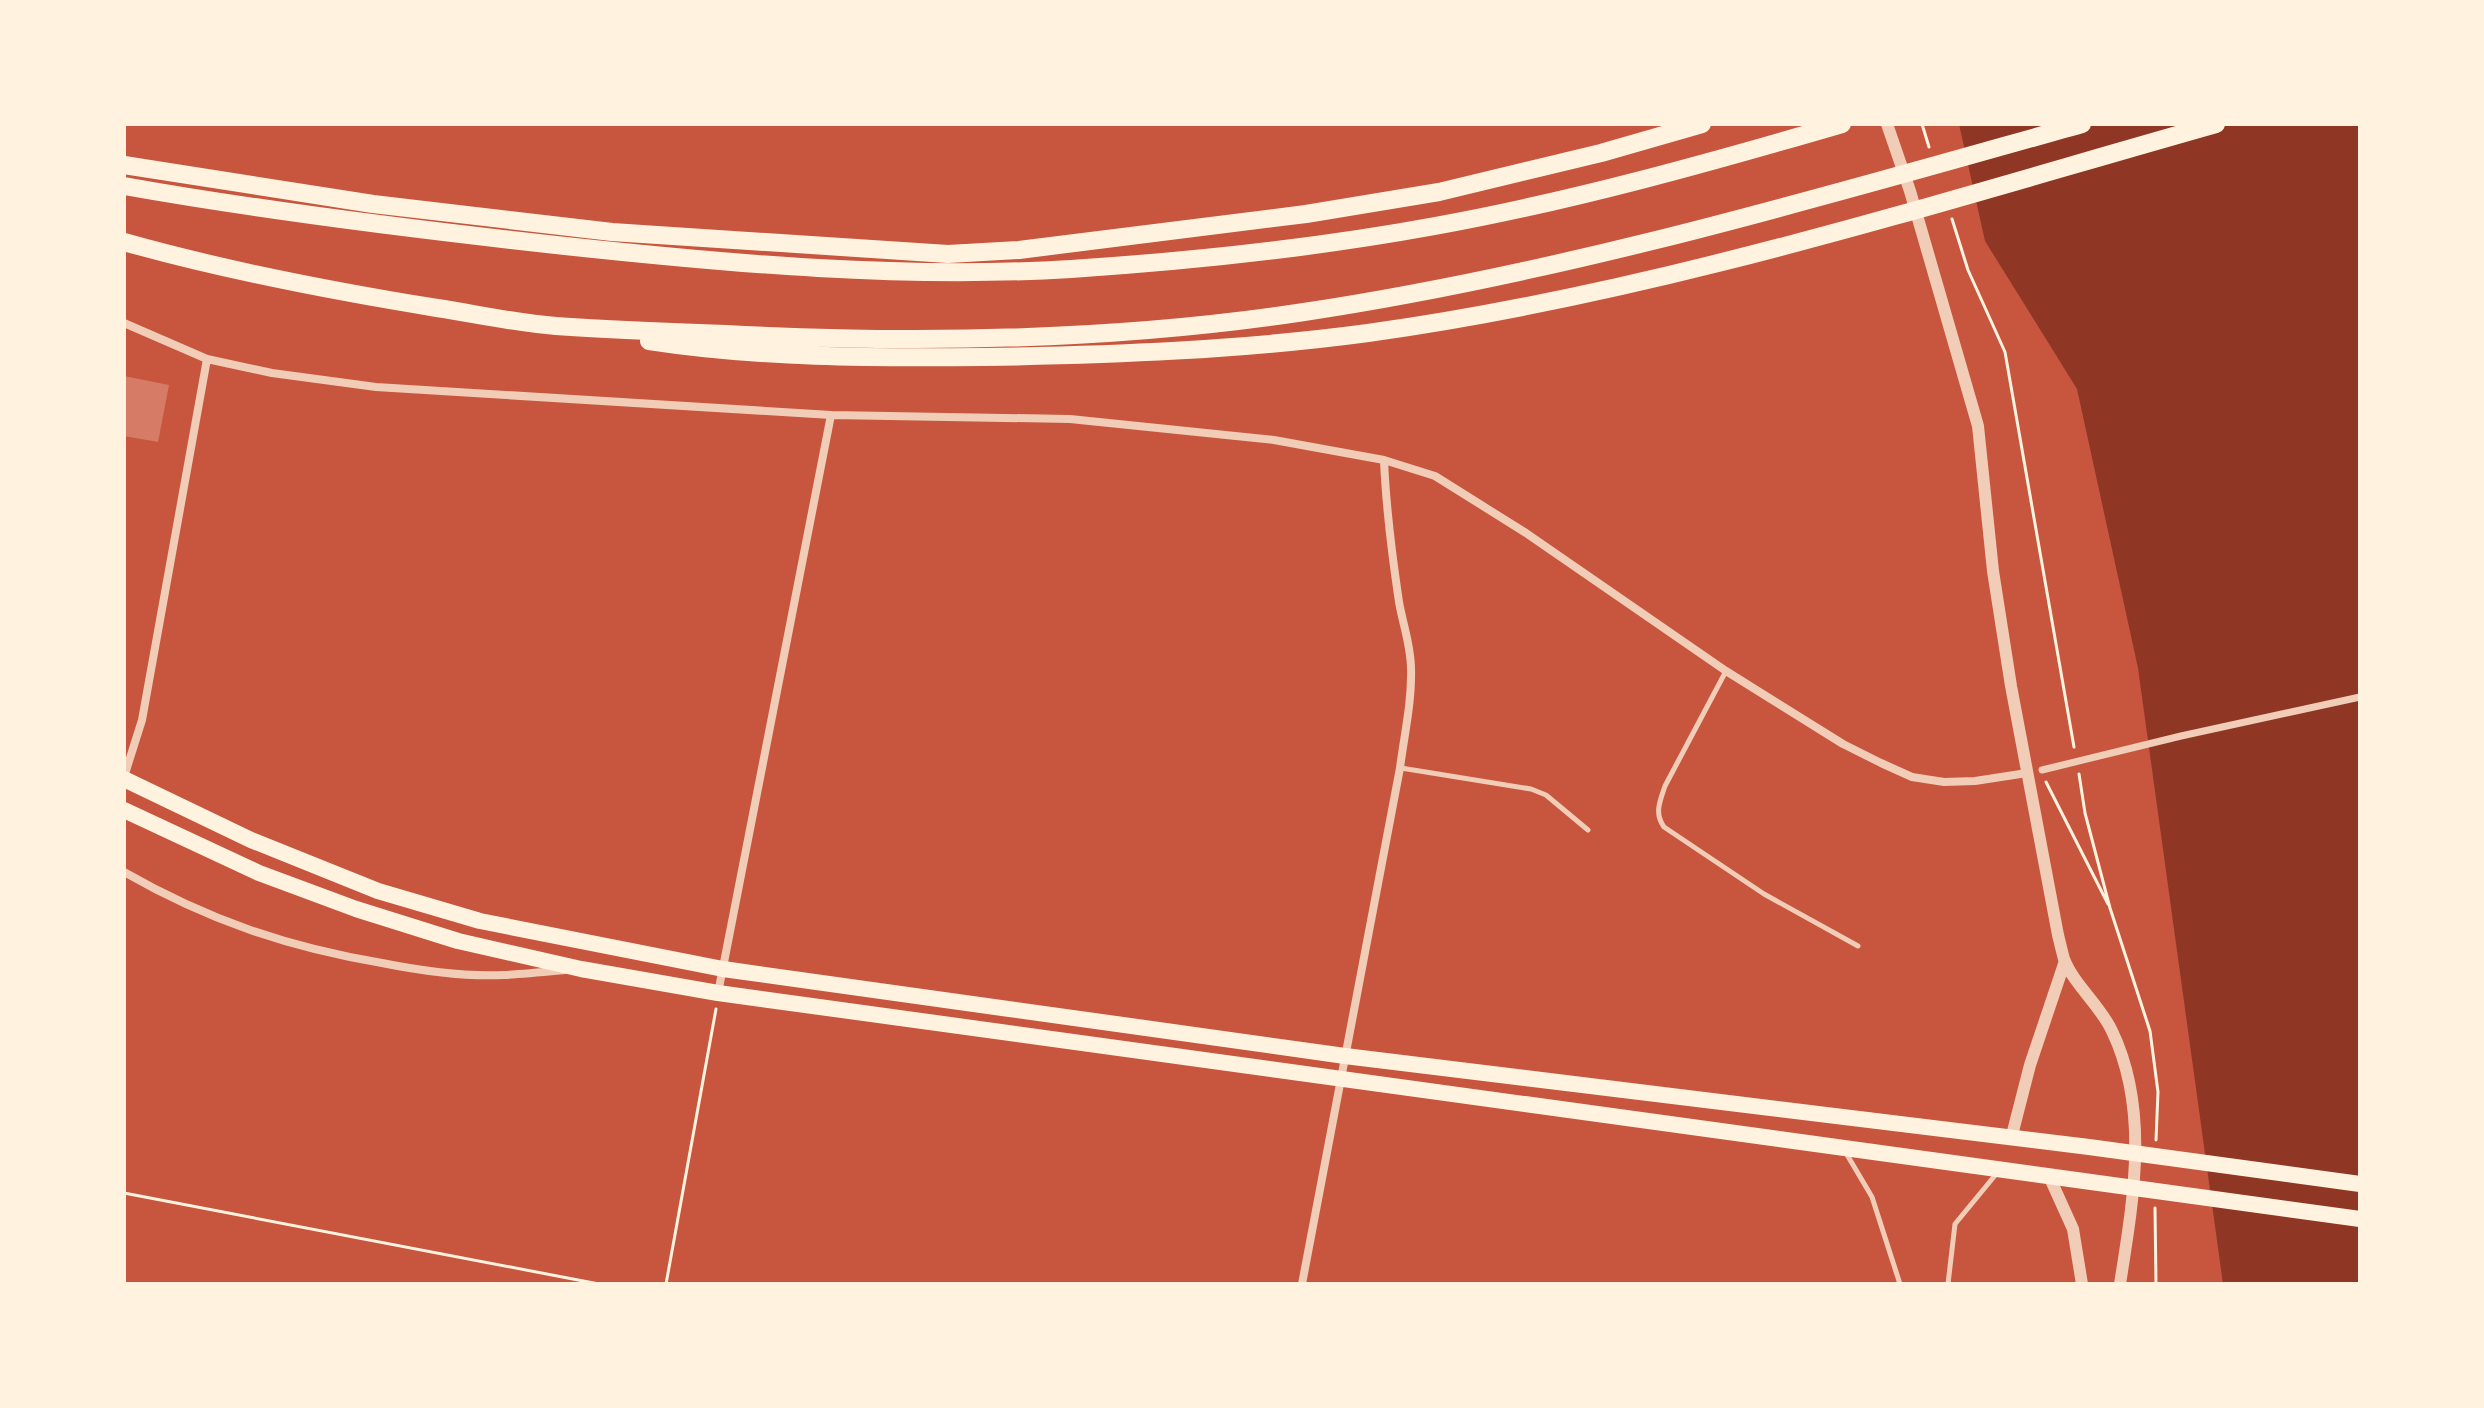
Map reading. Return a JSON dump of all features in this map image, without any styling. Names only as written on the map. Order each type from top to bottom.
[{"type":"highway","points":[[124,165],[373,204],[612,232],[948,254],[1019,250],[1306,214],[1439,192],[1601,153],[1702,124]]},
{"type":"highway","points":[[124,186],[227,204],[392,226],[652,255],[890,271],[1038,270],[1253,253],[1434,226],[1555,201],[1842,124]]},
{"type":"highway","points":[[551,326],[850,341],[964,340],[1179,327],[1305,312],[1484,279],[1675,236],[2082,124]]},
{"type":"highway","points":[[124,242],[177,257],[334,291],[709,350],[836,359],[1028,356],[1253,345],[1368,333],[1662,278],[2216,124]]},
{"type":"main road","points":[[124,778],[251,840],[378,891],[480,921],[723,969],[1345,1056],[2089,1147],[2360,1184]]},
{"type":"main road","points":[[124,810],[259,873],[356,909],[458,941],[581,969],[718,993],[2360,1219]]},
{"type":"street","points":[[1887,124],[1915,205],[1978,426],[1993,571],[2027,773],[2065,961],[2111,1027],[2125,1062],[2133,1096],[2131,1204],[2120,1284]]},
{"type":"street","points":[[124,323],[207,359],[272,373],[376,387],[831,415],[1070,419],[1274,440],[1384,460],[1435,476],[1448,484],[1526,533],[1726,671],[1843,744],[1912,777],[1944,782],[1975,781],[2027,773]]},
{"type":"street","points":[[124,778],[142,720],[207,359]]},
{"type":"street","points":[[718,993],[831,415]]},
{"type":"street","points":[[1302,1284],[1400,768],[1412,672],[1392,556],[1384,460]]},
{"type":"street","points":[[2042,770],[2360,697]]},
{"type":"street","points":[[124,872],[176,902],[249,930],[324,953],[433,972],[502,975],[581,969]]},
{"type":"street","points":[[2011,1139],[2030,1065],[2065,961]]},
{"type":"street","points":[[2049,1176],[2073,1229],[2082,1284]]},
{"type":"lane","points":[[1726,671],[1665,786],[1658,805],[1660,822],[1764,894],[1858,946]]},
{"type":"lane","points":[[1400,768],[1531,789],[1546,795],[1588,830]]},
{"type":"lane","points":[[1844,1148],[1872,1197],[1900,1284]]},
{"type":"lane","points":[[1948,1284],[1955,1224],[2000,1169]]},
{"type":"path","points":[[1922,124],[1931,153]]},
{"type":"path","points":[[1949,212],[1968,270],[2005,352],[2075,750]]},
{"type":"path","points":[[2077,766],[2085,813],[2110,908],[2150,1031],[2158,1092],[2156,1148]]},
{"type":"path","points":[[2042,770],[2052,797],[2110,908]]},
{"type":"path","points":[[666,1284],[718,993]]},
{"type":"path","points":[[124,1193],[599,1284]]},
{"type":"path","points":[[2155,1209],[2156,1284]]},
{"type":"shaded area","points":[[1959,124],[2360,124],[2360,1284],[2223,1284],[2138,668],[2077,389],[1985,241]]},
{"type":"building","points":[[124,376],[169,385],[158,442],[124,436]]}]
